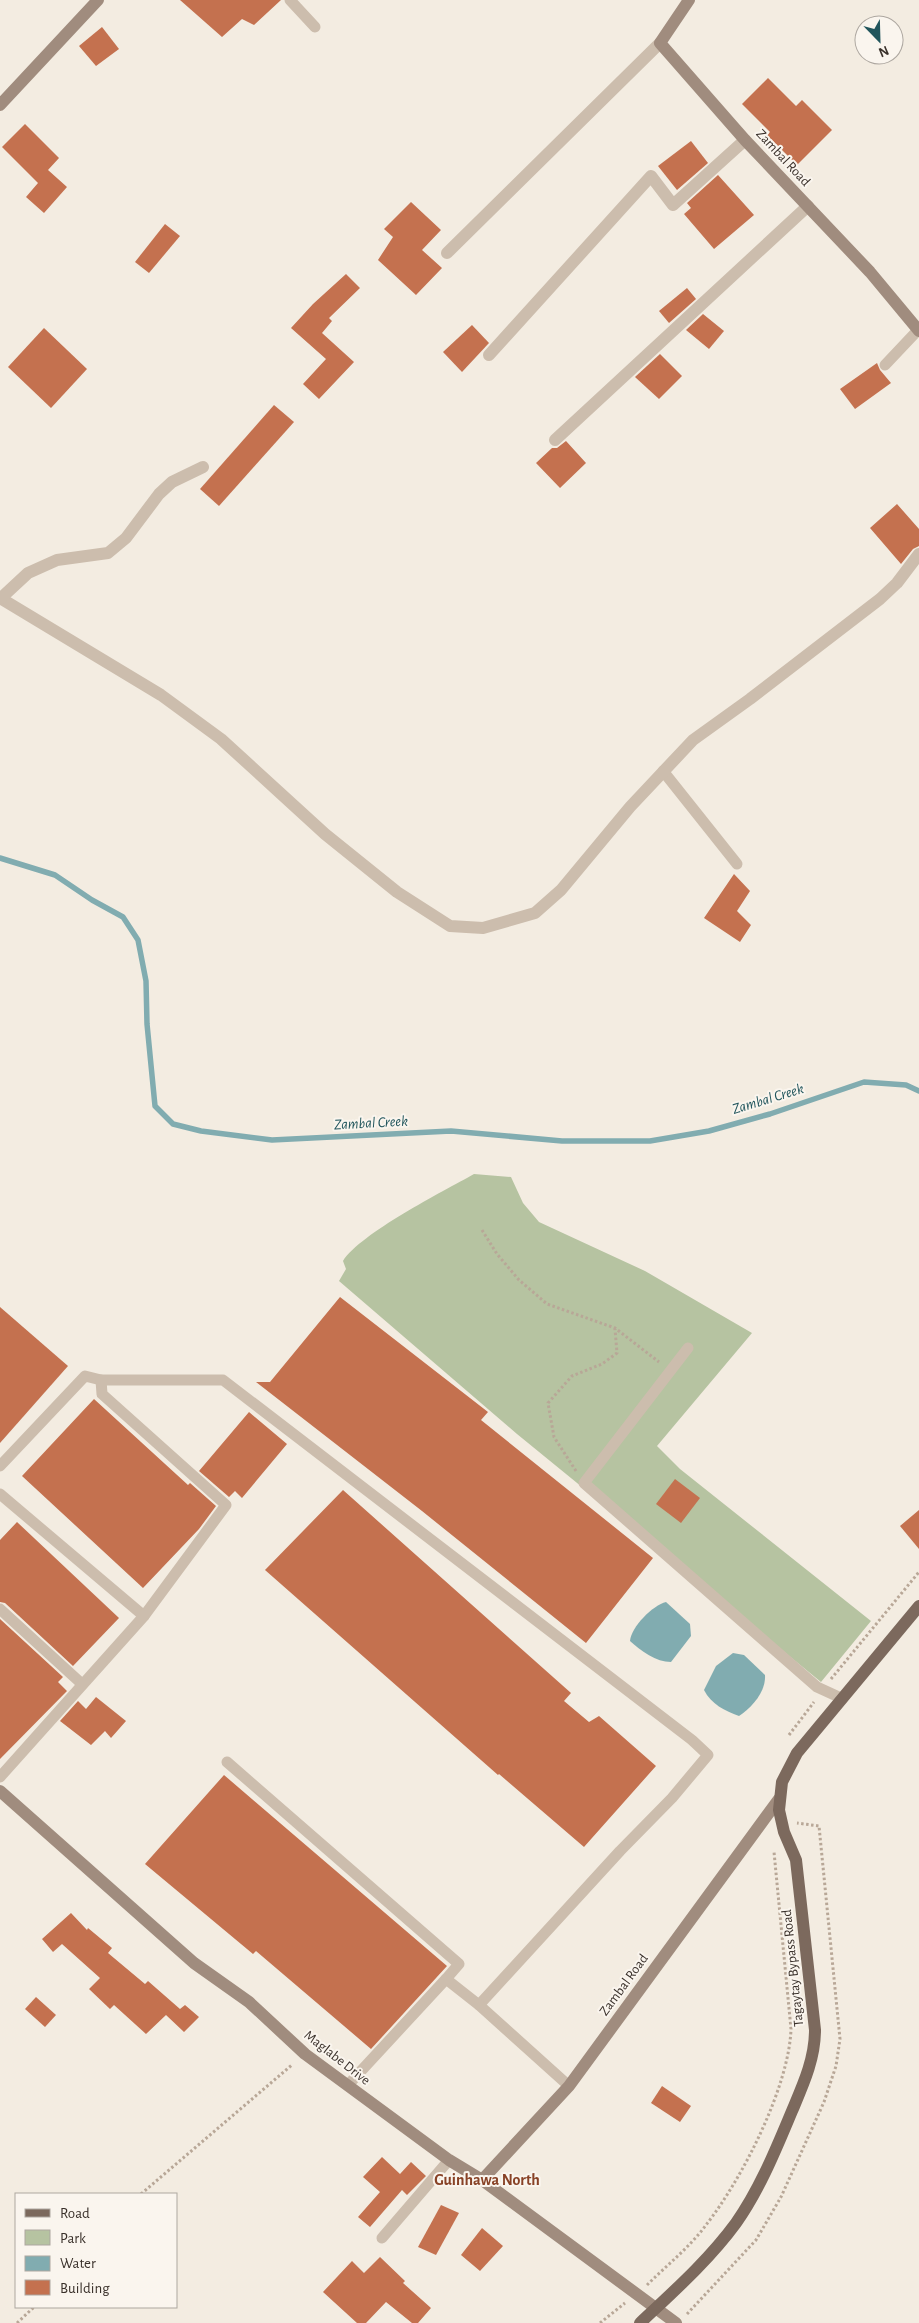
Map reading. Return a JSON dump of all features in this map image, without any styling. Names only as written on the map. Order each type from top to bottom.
[{"type":"main road","name":"Tagaytay Bypass Road","points":[[640,2323],[711,2253],[742,2213],[785,2129],[807,2074],[814,2050],[815,2030],[796,1860],[784,1832],[779,1799],[782,1782],[789,1765],[841,1698],[919,1606]]},
{"type":"street","points":[[0,105],[98,0]]},
{"type":"street","points":[[447,253],[660,43],[689,0]]},
{"type":"street","name":"Zambal Road","points":[[660,43],[745,140],[870,272],[919,330]]},
{"type":"street","points":[[488,355],[650,176],[673,204],[745,140]]},
{"type":"street","points":[[555,440],[808,206]]},
{"type":"street","points":[[203,467],[172,482],[159,494],[126,538],[108,553],[57,560],[28,573],[1,598],[176,706],[222,739],[325,834],[397,892],[450,926],[483,928],[535,913],[561,890],[630,807],[692,740],[750,699],[880,599],[897,583],[919,554]]},
{"type":"street","name":"Maglabe Drive","points":[[0,1791],[194,1963],[249,2002],[305,2054],[449,2160],[482,2180],[676,2323]]},
{"type":"street","name":"Zambal Road","points":[[482,2180],[569,2086],[779,1799]]},
{"type":"lane","points":[[290,0],[315,27]]},
{"type":"lane","points":[[884,365],[919,330]]},
{"type":"lane","points":[[663,772],[737,864]]},
{"type":"lane","points":[[688,1348],[584,1483],[822,1690],[841,1698]]},
{"type":"lane","points":[[0,1466],[85,1376],[101,1380],[223,1380],[676,1728],[708,1755],[672,1798],[620,1851],[479,2005]]},
{"type":"lane","points":[[0,1777],[144,1616],[226,1505],[102,1394],[101,1380]]},
{"type":"lane","points":[[0,1494],[144,1616]]},
{"type":"lane","points":[[0,1609],[82,1684]]},
{"type":"lane","points":[[227,1762],[459,1964],[348,2085]]},
{"type":"lane","points":[[446,1980],[479,2005],[569,2086]]},
{"type":"lane","points":[[382,2238],[449,2160]]},
{"type":"path","points":[[482,1230],[497,1254],[519,1280],[547,1304],[615,1328],[670,1370]]},
{"type":"path","points":[[584,1483],[554,1438],[548,1403],[572,1376],[602,1364],[617,1353],[615,1328]]},
{"type":"path","points":[[785,1742],[822,1690],[919,1572]]},
{"type":"path","points":[[600,2323],[638,2294],[705,2227],[724,2200],[752,2148],[782,2081],[790,2049],[791,2029],[773,1842]]},
{"type":"path","points":[[142,2193],[305,2054]]},
{"type":"path","points":[[17,2323],[33,2308]]},
{"type":"green space","points":[[474,1174],[511,1177],[523,1203],[539,1222],[645,1271],[752,1333],[657,1446],[680,1469],[871,1621],[821,1682],[517,1434],[339,1281],[346,1269],[343,1261],[352,1250],[367,1238],[423,1202]]},
{"type":"water","points":[[666,1602],[690,1624],[691,1636],[671,1662],[654,1658],[630,1641],[631,1635],[638,1623],[655,1607]]},
{"type":"water","points":[[733,1653],[744,1655],[765,1675],[761,1693],[749,1708],[739,1716],[719,1706],[710,1699],[704,1690],[716,1666]]},
{"type":"building","points":[[180,0],[281,0],[254,25],[242,19],[222,37]]},
{"type":"building","points":[[102,27],[119,49],[96,66],[79,46]]},
{"type":"building","points":[[768,78],[796,106],[802,100],[832,130],[797,165],[767,135],[770,132],[742,104]]},
{"type":"building","points":[[25,124],[59,158],[48,170],[67,187],[44,213],[26,197],[38,183],[2,147]]},
{"type":"building","points":[[691,141],[708,163],[677,190],[658,166]]},
{"type":"building","points":[[718,175],[754,215],[714,249],[684,214],[691,208],[687,203]]},
{"type":"building","points":[[411,202],[441,230],[422,250],[442,268],[416,295],[378,260],[393,237],[384,229]]},
{"type":"building","points":[[165,224],[180,236],[149,273],[135,262]]},
{"type":"building","points":[[346,274],[360,288],[329,318],[332,321],[322,333],[354,362],[319,399],[303,384],[326,359],[291,328],[313,304]]},
{"type":"building","points":[[687,288],[696,299],[669,323],[659,311]]},
{"type":"building","points":[[703,314],[724,331],[709,349],[686,330]]},
{"type":"building","points":[[472,325],[489,343],[462,372],[443,352]]},
{"type":"building","points":[[44,328],[87,369],[51,408],[8,367]]},
{"type":"building","points":[[660,354],[682,376],[659,399],[635,377]]},
{"type":"building","points":[[877,363],[880,370],[891,383],[855,409],[840,389]]},
{"type":"building","points":[[274,405],[294,422],[219,506],[200,489]]},
{"type":"building","points":[[566,441],[586,463],[560,488],[536,463],[552,448],[557,448]]},
{"type":"building","points":[[897,504],[919,529],[919,546],[913,549],[901,564],[870,528]]},
{"type":"building","points":[[734,874],[750,891],[737,911],[751,925],[740,942],[704,918]]},
{"type":"building","points":[[340,1297],[488,1412],[481,1420],[653,1558],[586,1643],[422,1511],[256,1382],[270,1382]]},
{"type":"building","points":[[0,1307],[68,1366],[0,1443]]},
{"type":"building","points":[[94,1399],[188,1485],[190,1483],[216,1506],[199,1529],[143,1588],[22,1476]]},
{"type":"building","points":[[249,1412],[287,1444],[242,1498],[235,1491],[229,1497],[199,1471]]},
{"type":"building","points":[[675,1479],[700,1498],[681,1523],[656,1504]]},
{"type":"building","points":[[343,1490],[571,1693],[564,1701],[589,1722],[599,1716],[656,1766],[584,1847],[498,1775],[265,1570]]},
{"type":"building","points":[[919,1510],[919,1549],[900,1526]]},
{"type":"building","points":[[17,1522],[119,1618],[73,1666],[5,1603],[0,1602],[0,1540]]},
{"type":"building","points":[[0,1619],[63,1677],[58,1682],[67,1691],[0,1759]]},
{"type":"building","points":[[96,1697],[126,1721],[111,1738],[105,1731],[91,1745],[60,1721],[78,1701],[86,1709]]},
{"type":"building","points":[[224,1775],[447,1966],[371,2049],[256,1951],[253,1954],[145,1864]]},
{"type":"building","points":[[71,1913],[87,1930],[88,1928],[112,1948],[108,1953],[145,1984],[148,1981],[180,2009],[185,2005],[199,2017],[184,2032],[166,2015],[146,2034],[114,2005],[110,2009],[89,1989],[100,1978],[62,1944],[53,1952],[42,1939]]},
{"type":"building","points":[[36,1997],[56,2015],[45,2027],[25,2009]]},
{"type":"building","points":[[662,2086],[691,2106],[680,2122],[651,2103]]},
{"type":"building","points":[[382,2157],[400,2174],[411,2162],[426,2176],[407,2195],[402,2190],[370,2227],[358,2217],[380,2192],[363,2177]]},
{"type":"building","points":[[441,2205],[459,2213],[436,2255],[418,2247]]},
{"type":"building","points":[[482,2228],[503,2246],[480,2271],[461,2255]]},
{"type":"building","points":[[380,2257],[405,2281],[403,2283],[431,2308],[418,2323],[412,2323],[386,2302],[366,2323],[357,2323],[323,2292],[352,2261],[364,2273]]},
{"type":"waterway","name":"Zambal Creek","points":[[0,858],[55,875],[92,900],[123,917],[138,940],[146,981],[147,1024],[155,1106],[173,1124],[201,1131],[272,1140],[451,1131],[562,1141],[650,1141],[709,1131],[770,1114],[864,1082],[906,1085],[919,1091]]},
{"type":"district","name":"Guinhawa North","points":[[487,2180]]}]
